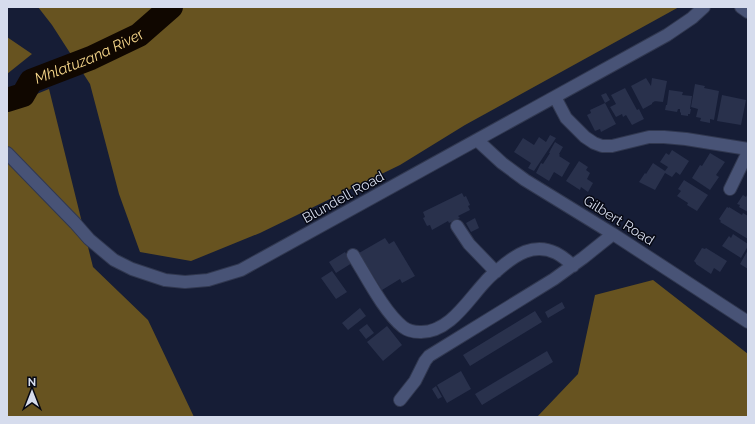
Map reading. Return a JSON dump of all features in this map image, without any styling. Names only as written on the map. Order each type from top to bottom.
[{"type":"street","name":"Blundell Road","points":[[7,153],[89,239],[114,260],[132,269],[165,280],[185,282],[208,280],[241,270],[667,35],[692,18],[704,7]]},
{"type":"street","points":[[741,7],[748,12]]},
{"type":"street","points":[[555,97],[566,118],[585,137],[602,146],[612,146],[649,137],[664,137],[686,138],[748,149]]},
{"type":"street","name":"Gilbert Road","points":[[477,140],[502,163],[525,180],[613,234],[748,322]]},
{"type":"street","points":[[730,189],[748,152]]},
{"type":"street","points":[[457,226],[469,244],[496,272]]},
{"type":"street","points":[[400,400],[415,381],[424,361],[429,356],[554,279],[613,234]]},
{"type":"street","points":[[353,255],[381,301],[393,317],[404,328],[413,332],[426,333],[440,328],[453,318],[468,303],[486,281],[509,260],[521,252],[535,249],[546,249],[556,253],[573,266]]},
{"type":"shaded area","points":[[38,7],[679,7],[465,125],[400,165],[260,233],[191,261],[140,252],[119,194],[90,84],[52,25]]},
{"type":"shaded area","points":[[7,37],[32,54],[7,74]]},
{"type":"shaded area","points":[[49,89],[93,267],[148,320],[194,417],[7,417],[7,106]]},
{"type":"shaded area","points":[[653,280],[748,354],[748,417],[537,417],[578,374],[595,295]]},
{"type":"building","points":[[646,78],[651,86],[652,78],[667,81],[663,102],[655,101],[643,109],[631,86]]},
{"type":"building","points":[[695,84],[705,86],[704,88],[719,91],[714,120],[710,119],[710,123],[700,121],[701,118],[696,117],[698,109],[691,107]]},
{"type":"building","points":[[625,88],[637,110],[639,109],[644,119],[632,125],[626,115],[623,117],[622,114],[616,117],[610,107],[616,104],[611,95]]},
{"type":"building","points":[[669,90],[683,92],[682,95],[692,96],[690,114],[688,114],[688,116],[681,115],[680,109],[678,109],[677,112],[665,110]]},
{"type":"building","points":[[606,93],[610,100],[605,103],[601,95]]},
{"type":"building","points":[[722,95],[746,100],[741,125],[717,121]]},
{"type":"building","points":[[605,103],[616,124],[601,132],[600,129],[595,131],[587,115],[591,113],[590,110]]},
{"type":"building","points":[[550,135],[556,138],[534,171],[528,168],[531,163],[514,152],[523,138],[534,145],[539,137],[546,142]]},
{"type":"building","points":[[555,142],[563,147],[559,156],[570,163],[562,177],[554,172],[549,181],[536,173],[541,163],[543,164],[550,153]]},
{"type":"building","points":[[672,150],[689,161],[680,175],[676,172],[672,177],[665,173],[655,190],[639,182],[653,163],[665,171],[668,167],[660,162],[666,153],[669,155]]},
{"type":"building","points":[[710,153],[725,162],[716,175],[719,177],[710,190],[692,178]]},
{"type":"building","points":[[579,161],[588,167],[586,170],[590,173],[587,179],[593,183],[588,192],[581,187],[580,190],[566,181]]},
{"type":"building","points":[[684,180],[708,195],[697,211],[677,196],[681,191],[678,189]]},
{"type":"building","points":[[462,193],[464,197],[466,196],[470,205],[468,206],[470,210],[458,216],[460,218],[449,223],[448,221],[432,230],[430,225],[427,226],[423,218],[425,217],[423,212]]},
{"type":"building","points":[[748,193],[748,212],[739,207],[740,205],[737,204],[743,195],[746,197]]},
{"type":"building","points":[[727,207],[742,215],[743,213],[748,216],[748,239],[720,222],[721,221],[719,219]]},
{"type":"building","points":[[475,218],[479,228],[471,232],[466,223]]},
{"type":"building","points":[[733,234],[748,244],[741,258],[722,246],[729,236],[731,238]]},
{"type":"building","points":[[385,238],[389,244],[394,241],[415,276],[402,283],[400,279],[382,290],[359,253]]},
{"type":"building","points":[[702,248],[706,248],[727,261],[720,272],[714,268],[711,274],[696,264],[694,261]]},
{"type":"building","points":[[748,250],[748,269],[740,264]]},
{"type":"building","points":[[345,252],[352,263],[336,273],[329,262]]},
{"type":"building","points":[[332,271],[347,292],[336,299],[321,278]]},
{"type":"building","points":[[562,302],[565,308],[548,318],[545,312]]},
{"type":"building","points":[[360,308],[366,316],[348,330],[342,323]]},
{"type":"building","points":[[535,311],[542,322],[470,366],[463,355]]},
{"type":"building","points":[[367,324],[374,333],[366,339],[359,330]]},
{"type":"building","points":[[387,326],[402,345],[383,361],[367,342]]},
{"type":"building","points":[[547,351],[553,362],[482,405],[475,394]]},
{"type":"building","points":[[461,371],[471,389],[447,403],[437,385]]},
{"type":"building","points":[[436,386],[442,397],[438,399],[432,389]]},
{"type":"waterway","name":"Mhlatuzana River","points":[[7,100],[23,95],[31,81],[91,58],[139,35],[171,7]]}]
